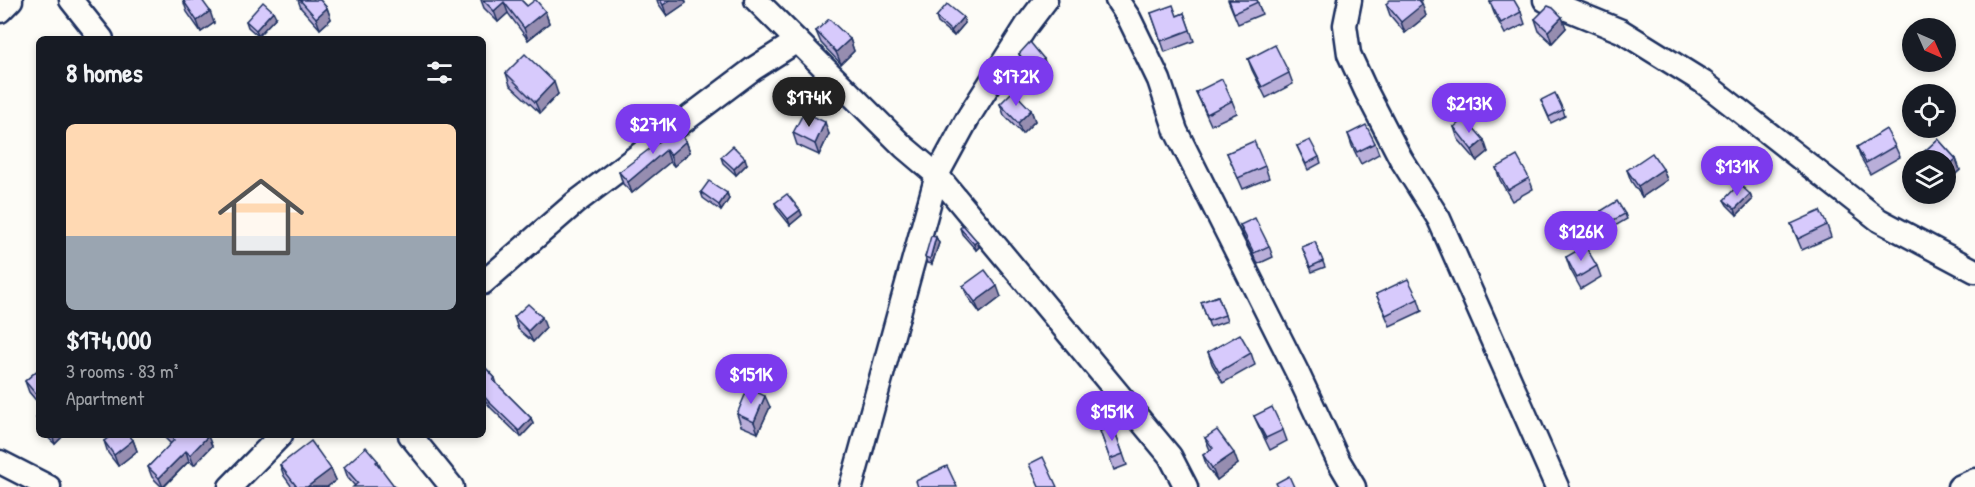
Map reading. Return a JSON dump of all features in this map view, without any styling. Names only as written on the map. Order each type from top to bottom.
[{"type":"street","points":[[0,11],[11,0]]},
{"type":"street","points":[[71,0],[100,36]]},
{"type":"street","points":[[756,0],[904,147],[937,175],[1170,456],[1186,487]]},
{"type":"street","points":[[851,487],[937,175],[969,116],[1027,25],[1046,0]]},
{"type":"street","points":[[1116,0],[1129,18],[1158,80],[1176,131],[1297,372],[1338,460],[1354,487]]},
{"type":"street","points":[[1350,0],[1345,25],[1349,54],[1401,159],[1438,219],[1557,487]]},
{"type":"street","points":[[1545,0],[1621,31],[1703,82],[1879,220],[1975,271]]},
{"type":"street","points":[[486,281],[575,203],[753,69],[796,41]]},
{"type":"street","points":[[235,485],[278,438]]},
{"type":"street","points":[[412,438],[452,487]]},
{"type":"street","points":[[0,462],[49,487]]},
{"type":"street","points":[[1959,487],[1975,480]]},
{"type":"building","points":[[183,0],[202,0],[210,11],[197,21]]},
{"type":"building","points":[[300,0],[320,0],[327,8],[316,18]]},
{"type":"building","points":[[483,0],[521,0],[527,6],[536,0],[545,11],[524,28],[504,2],[494,11]]},
{"type":"building","points":[[660,0],[670,0],[663,5]]},
{"type":"building","points":[[1229,0],[1257,0],[1258,2],[1234,13]]},
{"type":"building","points":[[1390,0],[1418,0],[1422,5],[1401,22],[1386,4]]},
{"type":"building","points":[[1514,0],[1521,12],[1501,23],[1490,2]]},
{"type":"building","points":[[263,2],[273,11],[256,30],[246,21]]},
{"type":"building","points":[[947,4],[963,17],[951,31],[936,17]]},
{"type":"building","points":[[1173,5],[1177,16],[1184,13],[1190,30],[1161,41],[1151,13]]},
{"type":"building","points":[[1548,6],[1562,17],[1548,31],[1535,19]]},
{"type":"building","points":[[829,19],[850,39],[836,52],[816,31]]},
{"type":"building","points":[[1030,42],[1044,59],[1031,69],[1019,54]]},
{"type":"building","points":[[1275,45],[1289,73],[1262,87],[1248,59]]},
{"type":"building","points":[[525,54],[554,82],[535,102],[506,73]]},
{"type":"building","points":[[1222,79],[1232,101],[1207,114],[1196,92]]},
{"type":"building","points":[[1013,91],[1031,110],[1018,123],[1000,104]]},
{"type":"building","points":[[1555,93],[1563,110],[1549,117],[1541,100]]},
{"type":"building","points":[[804,112],[825,122],[815,144],[793,133]]},
{"type":"building","points":[[1465,118],[1484,140],[1472,150],[1454,127]]},
{"type":"building","points":[[1366,125],[1375,143],[1357,152],[1348,134]]},
{"type":"building","points":[[676,129],[686,141],[670,155],[666,150],[628,182],[619,172]]},
{"type":"building","points":[[1886,129],[1895,146],[1866,163],[1857,147]]},
{"type":"building","points":[[1938,139],[1948,150],[1926,150]]},
{"type":"building","points":[[1310,140],[1319,157],[1306,164],[1297,146]]},
{"type":"building","points":[[1254,141],[1265,166],[1238,178],[1227,153]]},
{"type":"building","points":[[733,146],[745,158],[734,169],[721,157]]},
{"type":"building","points":[[1652,153],[1663,169],[1638,186],[1627,170]]},
{"type":"building","points":[[1517,156],[1529,178],[1508,190],[1496,168]]},
{"type":"building","points":[[709,181],[727,193],[719,205],[701,192]]},
{"type":"building","points":[[1739,184],[1750,194],[1735,209],[1724,200]]},
{"type":"building","points":[[787,194],[800,210],[788,219],[775,203]]},
{"type":"building","points":[[1617,201],[1625,214],[1608,223],[1601,211]]},
{"type":"building","points":[[1820,211],[1827,225],[1798,239],[1791,224]]},
{"type":"building","points":[[1255,218],[1269,246],[1254,253],[1240,225]]},
{"type":"building","points":[[963,225],[977,241],[974,244],[960,228]]},
{"type":"building","points":[[931,236],[936,237],[930,259],[925,257]]},
{"type":"building","points":[[1315,242],[1323,261],[1310,267],[1302,247]]},
{"type":"building","points":[[1585,246],[1597,266],[1577,278],[1566,257]]},
{"type":"building","points":[[985,270],[997,286],[975,302],[963,286]]},
{"type":"building","points":[[1408,279],[1418,299],[1386,315],[1376,294]]},
{"type":"building","points":[[1218,296],[1225,315],[1208,321],[1201,302]]},
{"type":"building","points":[[528,304],[542,317],[528,331],[514,317]]},
{"type":"building","points":[[1240,334],[1251,353],[1219,372],[1208,352]]},
{"type":"building","points":[[486,368],[495,378],[493,380],[531,418],[519,431],[486,398]]},
{"type":"building","points":[[36,372],[36,394],[25,381]]},
{"type":"building","points":[[748,388],[765,396],[754,422],[737,414]]},
{"type":"building","points":[[1272,407],[1283,430],[1266,438],[1254,416]]},
{"type":"building","points":[[1113,426],[1123,454],[1110,459],[1100,431]]},
{"type":"building","points":[[1217,430],[1234,453],[1212,468],[1203,455],[1213,448],[1205,438]]},
{"type":"building","points":[[108,438],[131,438],[133,440],[114,455],[104,441]]},
{"type":"building","points":[[172,438],[206,438],[190,455],[186,451],[159,478],[148,467],[174,440]]},
{"type":"building","points":[[311,441],[331,469],[307,487],[297,487],[280,465]]},
{"type":"building","points":[[366,447],[395,487],[353,487],[358,483],[344,467]]},
{"type":"building","points":[[1043,457],[1057,487],[1039,487],[1029,464]]},
{"type":"building","points":[[947,466],[957,487],[918,487],[916,481]]},
{"type":"building","points":[[1289,476],[1294,487],[1278,487],[1276,483]]}]
